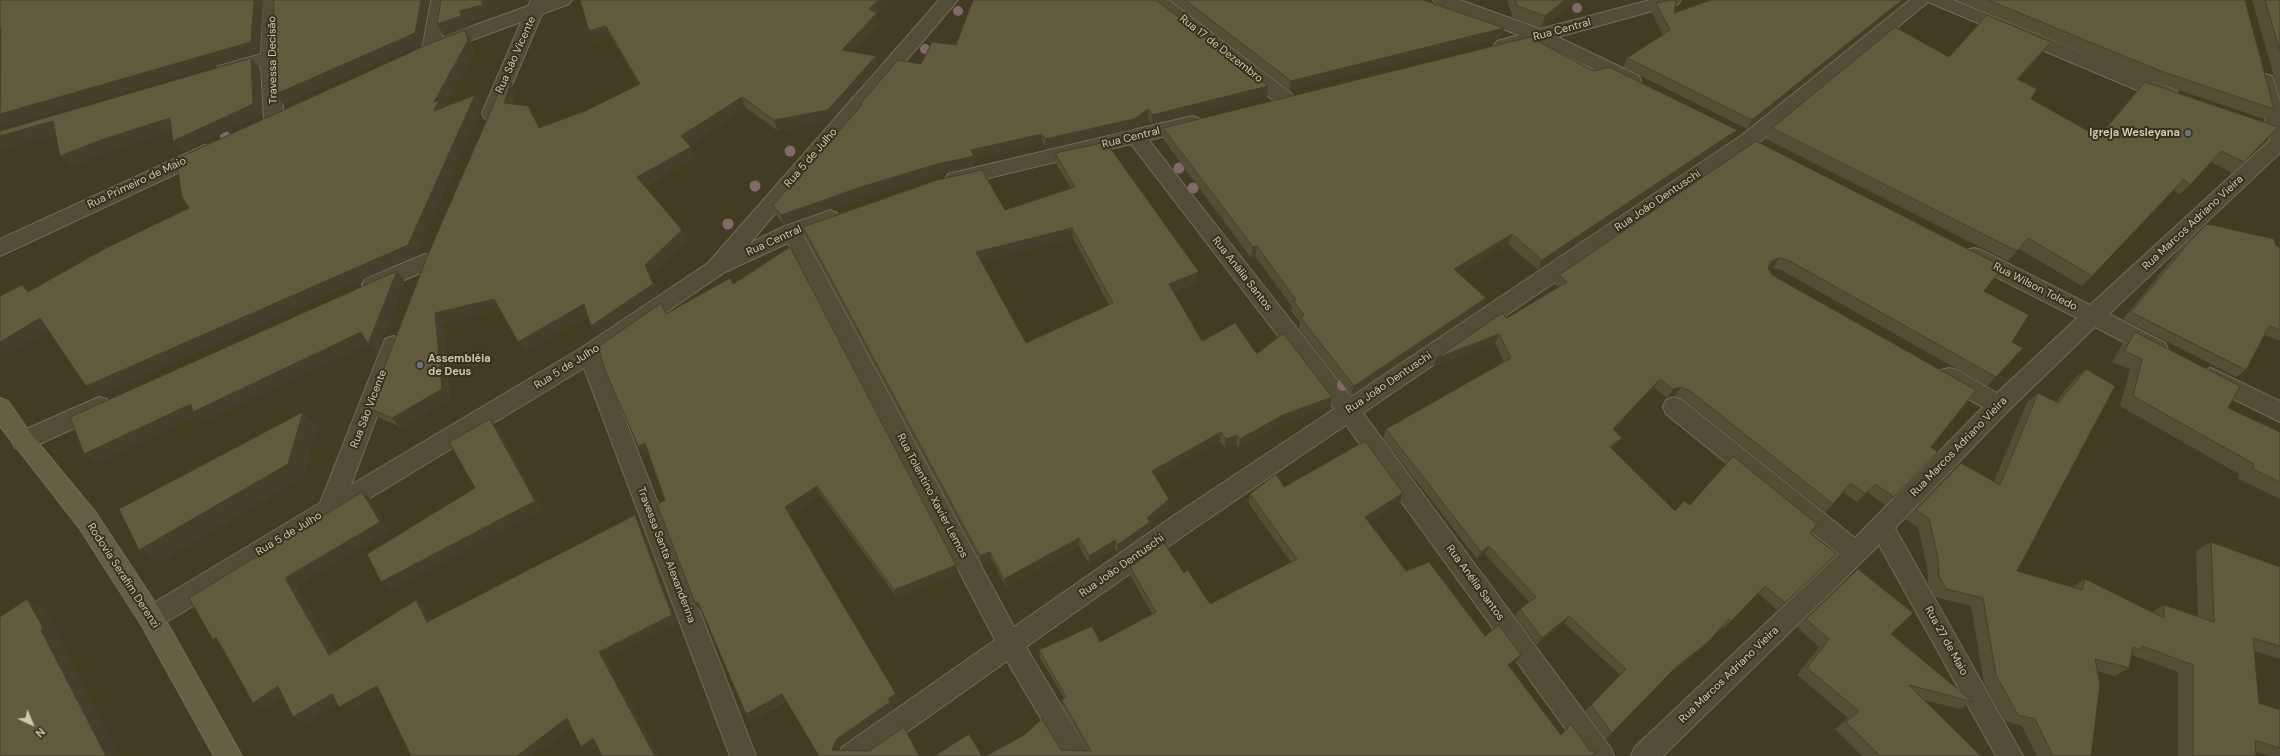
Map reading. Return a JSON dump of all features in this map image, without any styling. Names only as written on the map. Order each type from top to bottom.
[{"type":"main road","name":"Rodovia Serafim Derenzi","points":[[0,408],[23,440],[88,521],[151,618],[229,756]]},
{"type":"street","name":"Travessa Decisão","points":[[272,0],[270,58],[274,119]]},
{"type":"street","points":[[440,0],[424,52],[538,5],[563,0]]},
{"type":"street","name":"Rua 5 de Julho","points":[[151,618],[589,354],[714,269],[949,0]]},
{"type":"street","name":"Rua 17 de Dezembro","points":[[1157,0],[1292,97],[1262,104]]},
{"type":"street","points":[[1442,0],[1541,36],[1645,88]]},
{"type":"street","name":"Rua Central","points":[[1486,49],[1541,36],[1672,0]]},
{"type":"street","name":"Rua João Dentuschi","points":[[850,756],[1348,410],[1749,140],[1921,0]]},
{"type":"street","points":[[1936,0],[2141,86],[2184,101]]},
{"type":"street","name":"Rua São Vicente","points":[[482,132],[538,5]]},
{"type":"street","points":[[210,75],[270,58]]},
{"type":"street","points":[[2261,66],[2280,139]]},
{"type":"street","name":"Rua Central","points":[[939,182],[1136,137],[1210,118]]},
{"type":"street","points":[[2256,125],[2280,139]]},
{"type":"street","points":[[1728,129],[1770,151]]},
{"type":"street","name":"Rua Anália Santos","points":[[1136,137],[1348,410]]},
{"type":"street","name":"Rua Marcos Adriano Vieira","points":[[1644,756],[1856,553],[1999,405],[2094,317],[2280,139]]},
{"type":"street","name":"Rua Primeiro de Maio","points":[[0,248],[224,143]]},
{"type":"street","name":"Rua Central","points":[[714,269],[792,232],[850,211]]},
{"type":"street","name":"Rua Tolentino Xavier Lemos","points":[[792,232],[1011,645],[1078,756]]},
{"type":"street","name":"Rua Wilson Toledo","points":[[1960,248],[2177,359]]},
{"type":"street","points":[[352,294],[429,254],[417,284]]},
{"type":"street","name":"Rua São Vicente","points":[[330,509],[400,327]]},
{"type":"street","name":"Travessa Santa Alexanderina","points":[[589,354],[743,756]]},
{"type":"street","points":[[1930,366],[1999,405]]},
{"type":"street","points":[[2197,370],[2280,412]]},
{"type":"street","points":[[23,440],[118,397]]},
{"type":"street","points":[[1674,407],[1856,553]]},
{"type":"street","name":"Rua Anélia Santos","points":[[1348,410],[1601,756]]},
{"type":"street","name":"Rua 27 de Maio","points":[[1882,527],[2010,756]]},
{"type":"building","points":[[0,0],[254,0],[251,42],[0,114]]},
{"type":"building","points":[[274,0],[421,0],[415,33],[276,94],[272,47]]},
{"type":"building","points":[[441,0],[482,0],[482,5],[460,11],[461,16],[437,24]]},
{"type":"building","points":[[580,0],[879,0],[869,9],[877,13],[842,50],[876,56],[828,110],[774,120],[742,97],[681,136],[691,147],[637,177],[682,230],[645,265],[653,284],[591,326],[584,304],[518,342],[494,299],[435,313],[442,389],[392,418],[369,408],[380,379],[384,377],[382,373],[429,252],[502,85],[511,82],[504,103],[528,106],[539,128],[585,111],[640,84],[606,26],[589,31]]},
{"type":"building","points":[[973,0],[1156,0],[1268,86],[1152,115],[1148,109],[1134,119],[1045,139],[1042,134],[971,150],[974,156],[937,164],[861,187],[781,215],[773,205],[863,104],[860,104],[898,60],[921,64],[932,42],[956,45]]},
{"type":"building","points":[[1185,0],[1423,0],[1504,28],[1291,81]]},
{"type":"building","points":[[1515,0],[1565,0],[1545,16],[1517,6]]},
{"type":"building","points":[[1676,0],[1674,13],[1711,0],[1902,0],[1752,120],[1627,58],[1670,30],[1656,3]]},
{"type":"building","points":[[1988,0],[2245,0],[2274,109],[2158,70]]},
{"type":"building","points":[[2265,0],[2280,0],[2280,51]]},
{"type":"building","points":[[1987,15],[2051,42],[2017,79],[2037,89],[2031,99],[2099,137],[2145,82],[2278,127],[2244,162],[2221,151],[2190,185],[2184,179],[2092,276],[2028,238],[2017,251],[1772,128],[1895,27],[1949,57]]},
{"type":"building","points":[[465,30],[468,40],[434,102],[439,100],[434,111],[475,95],[408,245],[86,386],[40,318],[0,342],[0,296],[22,285],[28,292],[104,249],[189,208],[182,197],[176,159],[431,43]]},
{"type":"building","points":[[1530,37],[1593,71],[1609,67],[1737,130],[1542,260],[1512,234],[1454,269],[1486,298],[1354,386],[1301,318],[1304,315],[1293,301],[1296,300],[1257,246],[1253,247],[1163,128]]},
{"type":"building","points":[[251,58],[253,104],[173,141],[170,118],[101,140],[60,156],[53,121],[0,136],[0,131]]},
{"type":"building","points":[[1756,141],[2003,267],[1984,291],[2029,315],[2012,342],[2023,348],[1996,377],[1788,260],[1779,258],[1771,261],[1768,268],[1772,275],[1976,390],[1931,447],[1938,452],[1894,497],[1875,484],[1865,494],[1851,483],[1833,504],[1689,390],[1681,387],[1673,389],[1660,379],[1613,429],[1622,438],[1610,447],[1675,511],[1684,501],[1690,505],[1733,456],[1817,524],[1810,533],[1837,554],[1785,603],[1765,586],[1731,621],[1729,619],[1708,642],[1674,669],[1612,733],[1591,705],[1626,669],[1569,616],[1542,638],[1520,609],[1536,597],[1489,546],[1481,552],[1386,429],[1511,358],[1499,334],[1437,358],[1502,313],[1507,318],[1567,282],[1559,275]]},
{"type":"building","points":[[1106,142],[1199,272],[1169,284],[1202,341],[1235,323],[1257,354],[1283,333],[1332,397],[1283,415],[1240,439],[1237,435],[1226,439],[1221,432],[1152,471],[1169,499],[1147,518],[1150,522],[1117,545],[1115,540],[1089,556],[1079,538],[1004,579],[990,552],[980,556],[803,227],[937,180],[982,170],[1005,210],[1075,187],[1055,153]],"holes":[[[1072,228],[1113,303],[1026,343],[976,252]]]},
{"type":"building","points":[[2207,224],[2274,239],[2276,246],[2280,247],[2280,330],[2269,326],[2246,370],[2131,312],[2190,241]]},
{"type":"building","points":[[790,247],[956,565],[894,590],[817,486],[785,507],[896,694],[888,699],[890,702],[837,739],[832,750],[869,751],[904,727],[919,756],[819,756],[782,694],[746,714],[698,602],[695,603],[657,504],[665,500],[645,443],[638,446],[605,370],[598,347],[661,303],[666,314],[730,278],[733,284]]},
{"type":"building","points":[[397,271],[368,344],[361,332],[193,412],[191,404],[84,454],[70,417]]},
{"type":"building","points":[[2135,332],[2240,386],[2228,408],[2280,432],[2280,482],[2253,469],[2254,464],[2133,396],[2142,359],[2124,351]]},
{"type":"building","points":[[2086,369],[2115,386],[2017,571],[2082,590],[2085,579],[2164,618],[2164,605],[2214,622],[2211,542],[2280,567],[2280,646],[2253,638],[2259,703],[2280,710],[2280,748],[2255,740],[2256,756],[2193,756],[2193,665],[2142,646],[2140,650],[2133,647],[2129,668],[2095,659],[2100,685],[2091,756],[2053,756],[2035,719],[2018,715],[1996,675],[1983,598],[1946,589],[1939,576],[1938,558],[1929,519],[1916,510],[1961,463],[2000,485],[2038,393],[2058,403]]},
{"type":"building","points":[[303,412],[288,464],[139,550],[119,509]]},
{"type":"building","points":[[490,419],[535,501],[381,582],[367,554],[475,488],[449,442]]},
{"type":"building","points":[[1365,441],[1403,493],[1365,517],[1406,571],[1429,562],[1485,636],[1499,625],[1521,655],[1508,665],[1561,735],[1571,724],[1590,751],[1596,751],[1592,756],[986,756],[1024,735],[1042,719],[1061,750],[1091,751],[1062,700],[1066,697],[1039,650],[1092,626],[1100,642],[1156,612],[1130,567],[1164,543],[1184,573],[1188,570],[1210,604],[1297,559],[1250,494],[1276,474],[1284,487]]},
{"type":"building","points":[[362,492],[380,522],[285,578],[329,655],[416,600],[427,622],[635,515],[672,615],[599,652],[655,756],[602,756],[593,738],[581,747],[567,718],[517,756],[411,756],[377,686],[339,707],[332,694],[293,717],[278,686],[253,703],[216,637],[213,640],[189,598]]},
{"type":"building","points":[[1858,569],[1913,613],[1891,634],[1973,702],[1909,685],[1981,756],[1880,756],[1846,722],[1859,711],[1807,668],[1829,639],[1806,619]]},
{"type":"building","points":[[27,599],[43,628],[41,630],[106,756],[0,756],[0,617]]},
{"type":"building","points":[[969,734],[982,756],[934,756]]},
{"type":"place","name":"Igreja Wesleyana","points":[[2188,133]]},
{"type":"place","name":"Assembléia de Deus","points":[[420,365]]}]
